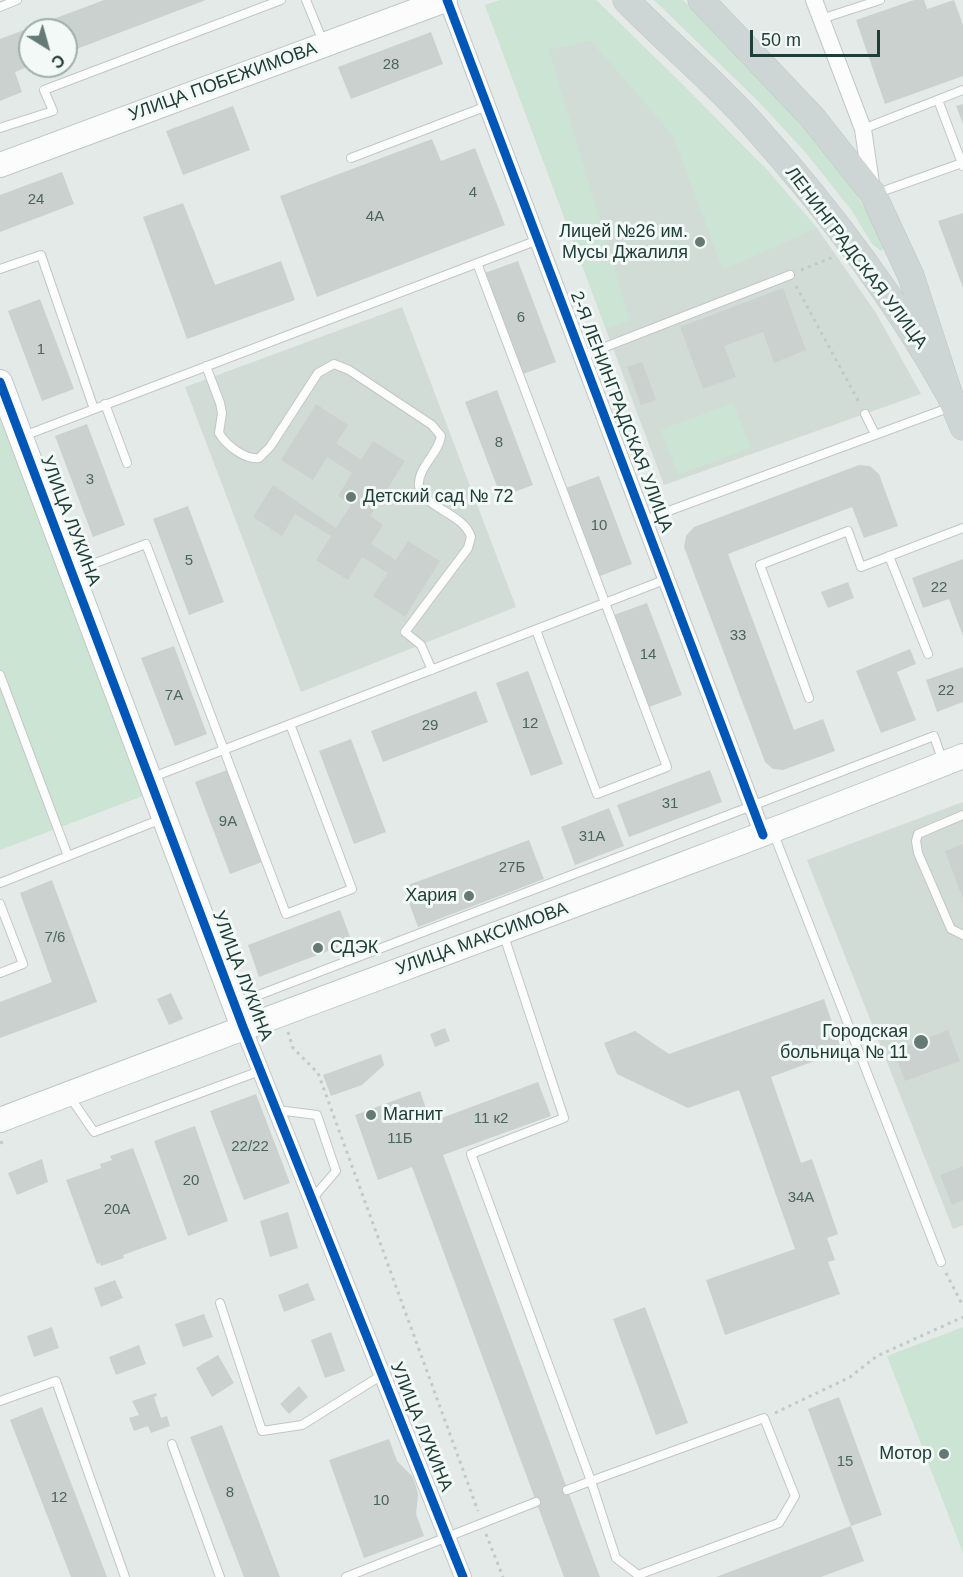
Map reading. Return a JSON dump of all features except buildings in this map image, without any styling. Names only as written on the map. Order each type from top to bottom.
[{"type":"main road","name":"ЛЕНИНГРАДСКАЯ УЛИЦА","points":[[626,0],[754,126],[809,191],[850,244],[920,343],[956,410]]},
{"type":"main road","name":"ЛЕНИНГРАДСКАЯ УЛИЦА","points":[[701,0],[813,118],[873,194],[910,276],[956,410]]},
{"type":"street","name":"УЛИЦА ПОБЕЖИМОВА","points":[[0,165],[446,0]]},
{"type":"street","name":"2-Я ЛЕНИНГРАДСКАЯ УЛИЦА","points":[[446,0],[753,806],[768,833]]},
{"type":"street","name":"ЛЕНИНГРАДСКАЯ УЛИЦА","points":[[814,0],[863,129],[873,194]]},
{"type":"street","name":"УЛИЦА ЛУКИНА","points":[[0,382],[239,1016],[463,1577]]},
{"type":"street","name":"УЛИЦА МАКСИМОВА","points":[[0,1120],[68,1094],[239,1016],[502,931],[958,760]]},
{"type":"lane","points":[[0,7],[17,0]]},
{"type":"lane","points":[[0,128],[53,111],[44,90],[281,0]]},
{"type":"lane","points":[[306,0],[324,44]]},
{"type":"lane","points":[[821,19],[880,0]]},
{"type":"lane","points":[[863,129],[963,90]]},
{"type":"lane","points":[[873,194],[962,164],[938,100]]},
{"type":"lane","points":[[351,158],[487,106]]},
{"type":"lane","points":[[21,437],[538,240]]},
{"type":"lane","points":[[0,269],[41,255],[94,408]]},
{"type":"lane","points":[[477,263],[667,767],[597,794],[536,630]]},
{"type":"lane","points":[[582,356],[790,274]]},
{"type":"lane","points":[[206,366],[222,413],[219,433],[227,442],[251,459],[259,458],[270,447],[318,373],[334,364],[349,370],[389,396],[432,425],[441,436],[440,444],[421,475],[420,489],[425,498],[463,523],[471,537],[468,548],[405,632],[421,645],[432,670]]},
{"type":"lane","points":[[105,404],[127,464]]},
{"type":"lane","points":[[644,520],[875,434],[956,410]]},
{"type":"lane","points":[[866,414],[875,434]]},
{"type":"lane","points":[[809,698],[760,565],[848,531],[861,567],[963,528]]},
{"type":"lane","points":[[72,572],[146,544],[286,914],[352,889],[290,724]]},
{"type":"lane","points":[[889,556],[928,654]]},
{"type":"lane","points":[[149,779],[666,579]]},
{"type":"lane","points":[[0,675],[68,856]]},
{"type":"lane","points":[[239,1016],[753,806],[934,736],[958,760]]},
{"type":"lane","points":[[963,815],[918,834],[916,841],[918,853],[951,929],[963,935]]},
{"type":"lane","points":[[0,883],[164,818]]},
{"type":"lane","points":[[768,833],[941,1262]]},
{"type":"lane","points":[[0,904],[23,964],[0,973]]},
{"type":"lane","points":[[502,931],[564,1118],[471,1154],[591,1481],[616,1558],[638,1575],[779,1523],[795,1496],[764,1418],[591,1481],[567,1490]]},
{"type":"lane","points":[[68,1094],[94,1132],[261,1071]]},
{"type":"lane","points":[[276,1110],[317,1114],[336,1171],[312,1199]]},
{"type":"lane","points":[[220,1303],[262,1431],[302,1425],[382,1375]]},
{"type":"lane","points":[[0,1401],[57,1381],[124,1577]]},
{"type":"lane","points":[[172,1444],[220,1577]]},
{"type":"lane","points":[[346,1577],[536,1502]]},
{"type":"path","points":[[837,256],[790,274],[866,414]]},
{"type":"path","points":[[293,1048],[318,1073],[503,1577]]},
{"type":"path","points":[[941,1262],[963,1306]]},
{"type":"path","points":[[764,1418],[850,1377],[877,1356],[963,1317]]},
{"type":"shaded area","name":"Лицей №26 им. Мусы Джалиля","points":[[501,0],[596,0],[767,170],[817,228],[876,313],[921,394],[664,485],[485,5]]},
{"type":"shaded area","name":"Детский сад № 72","points":[[402,307],[516,607],[301,692],[185,387]]},
{"type":"shaded area","name":"Городская больница № 11","points":[[963,802],[963,1225],[953,1229],[807,860]]},
{"type":"green space","points":[[501,0],[596,0],[767,170],[817,228],[723,270],[673,136],[591,41],[549,50],[630,321],[606,329],[485,5]]},
{"type":"green space","points":[[654,0],[683,0],[803,124],[846,178],[870,217],[883,242],[884,248],[881,251],[872,244],[852,211],[806,153],[758,101]]},
{"type":"green space","points":[[733,403],[751,448],[678,475],[661,430]]},
{"type":"green space","points":[[0,404],[148,794],[0,850]]},
{"type":"green space","name":"Мотор","points":[[963,1327],[963,1553],[887,1356]]},
{"type":"cycle path","points":[[447,0],[763,835]]},
{"type":"cycle path","points":[[0,382],[243,1027],[463,1577]]},
{"type":"place","name":"Лицей №26 им. Мусы Джалиля","points":[[700,242]]},
{"type":"place","name":"Детский сад № 72","points":[[351,497]]},
{"type":"place","name":"Хария","points":[[469,896]]},
{"type":"place","name":"СДЭК","points":[[318,948]]},
{"type":"place","name":"Городская больница № 11","points":[[921,1042]]},
{"type":"place","name":"Магнит","points":[[371,1115]]},
{"type":"place","name":"Мотор","points":[[944,1454]]}]
